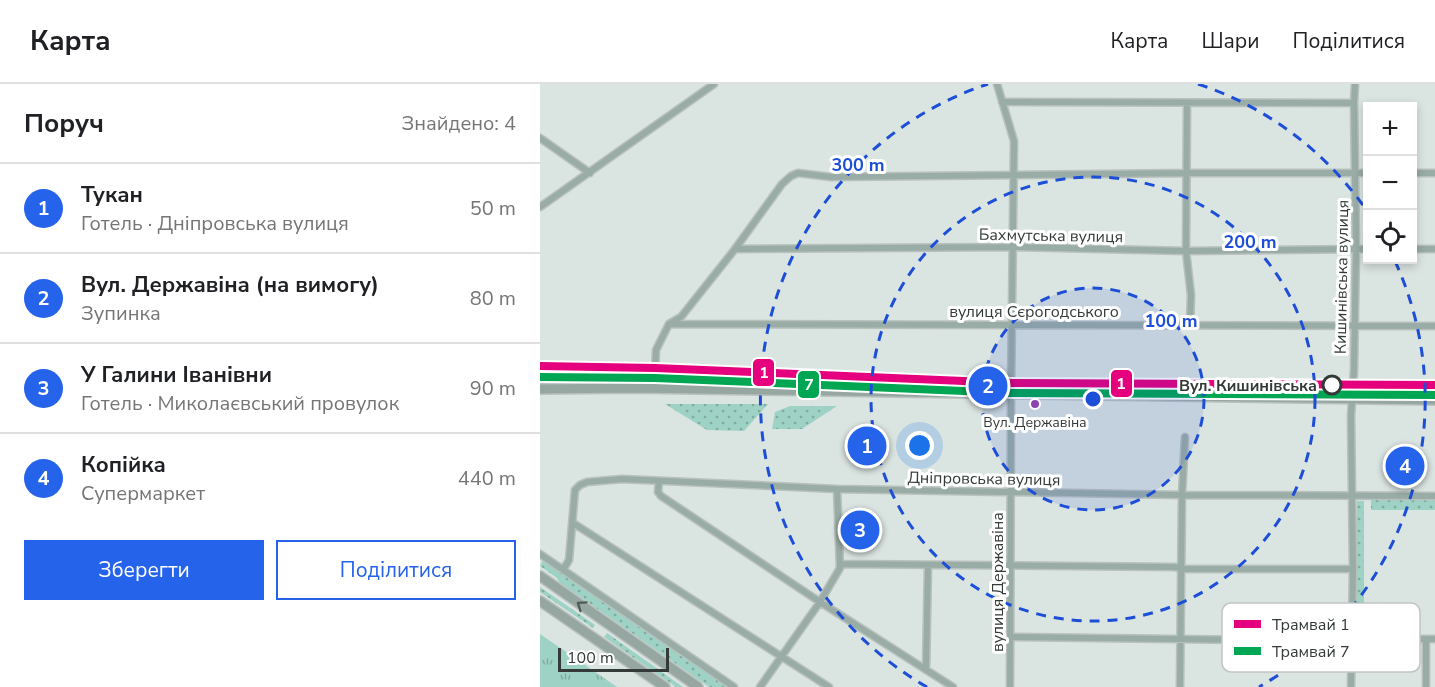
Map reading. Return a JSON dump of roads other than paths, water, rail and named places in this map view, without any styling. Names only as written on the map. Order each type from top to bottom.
[{"type":"main road","points":[[540,389],[656,388],[1435,400]]},
{"type":"main road","points":[[540,576],[698,687]]},
{"type":"main road","points":[[540,601],[664,687]]},
{"type":"main road","points":[[592,637],[604,621]]},
{"type":"street","points":[[540,207],[714,84]]},
{"type":"street","name":"вулиця Державіна","points":[[997,84],[1014,141],[1010,687]]},
{"type":"street","name":"Кишинівська вулиця","points":[[1353,603],[1355,84]]},
{"type":"street","points":[[1002,102],[1354,104]]},
{"type":"street","points":[[1187,103],[1186,250],[1191,295],[1190,326]]},
{"type":"street","points":[[540,138],[590,172]]},
{"type":"street","points":[[656,388],[656,350],[669,324],[681,317],[735,249],[782,184],[794,174],[831,177],[1363,173]]},
{"type":"street","points":[[1417,173],[1435,173]]},
{"type":"street","name":"Бахмутська вулиця","points":[[735,249],[1013,247],[1186,250],[1363,249]]},
{"type":"street","points":[[1417,249],[1435,249]]},
{"type":"street","name":"вулиця Сєрогодського","points":[[669,324],[1435,326]]},
{"type":"street","points":[[1180,687],[1182,495],[1185,437]]},
{"type":"street","name":"Дніпровська вулиця","points":[[573,523],[575,490],[587,482],[612,479],[837,489],[1182,495],[1435,496]]},
{"type":"street","points":[[659,481],[658,490],[661,496],[953,687]]},
{"type":"street","points":[[760,687],[820,602],[840,568],[837,489]]},
{"type":"street","points":[[563,570],[569,560],[573,523],[829,687]]},
{"type":"street","points":[[540,554],[734,687]]},
{"type":"street","points":[[840,564],[1353,569]]},
{"type":"street","points":[[926,670],[928,565]]},
{"type":"street","points":[[1011,637],[1222,640]]},
{"type":"street","points":[[1426,687],[1426,643],[1432,639]]},
{"type":"street","name":"Кишинівська вулиця","points":[[1351,672],[1351,687]]},
{"type":"tram line","name":"1","points":[[540,366],[655,368],[1011,383],[1435,385]]},
{"type":"tram line","name":"7","points":[[540,377],[655,378],[1011,393],[1435,395]]},
{"type":"place","name":"Вул. Кишинівська","points":[[1332,385]]},
{"type":"place","name":"Вул. Державіна (на вимогу)","points":[[988,386]]},
{"type":"place","name":"Вул. Державіна","points":[[1035,404]]},
{"type":"place","name":"Тукан","points":[[867,446]]},
{"type":"place","name":"Копійка","points":[[1405,466]]},
{"type":"place","name":"У Галини Іванівни","points":[[860,530]]}]
